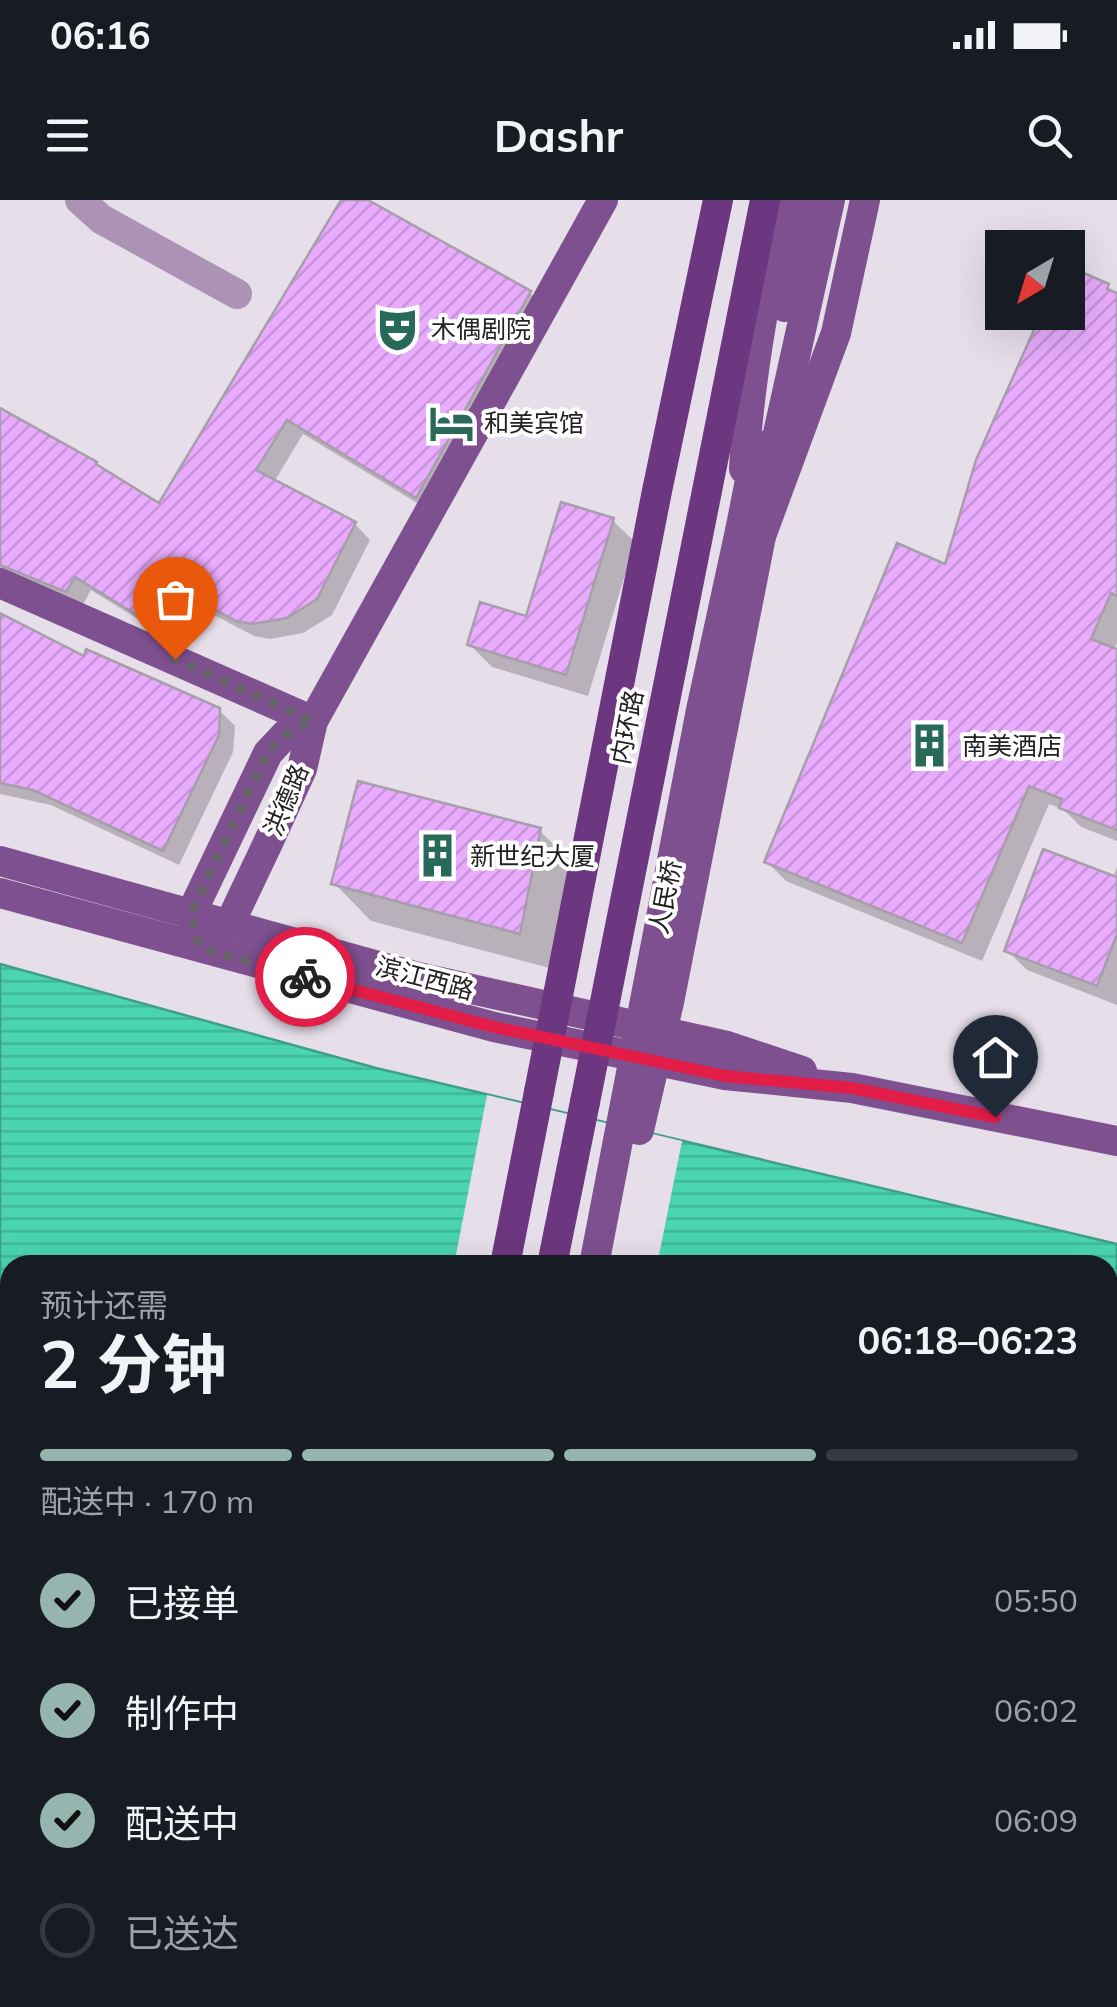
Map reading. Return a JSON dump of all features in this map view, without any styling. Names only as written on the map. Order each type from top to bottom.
[{"type":"highway","name":"内环路","points":[[507,1255],[656,491],[718,200]]},
{"type":"highway","name":"内环路","points":[[554,1255],[765,200]]},
{"type":"main road","points":[[0,583],[313,721],[603,200]]},
{"type":"main road","points":[[750,533],[747,411],[784,200]]},
{"type":"main road","points":[[750,533],[808,200]]},
{"type":"main road","points":[[750,533],[830,200]]},
{"type":"main road","points":[[750,533],[836,333],[865,200]]},
{"type":"main road","name":"人民桥","points":[[596,1255],[694,745],[750,533]]},
{"type":"main road","name":"人民桥","points":[[614,1255],[635,1146],[670,1002],[750,533]]},
{"type":"main road","name":"洪德路","points":[[191,914],[268,752],[285,735],[313,721]]},
{"type":"main road","name":"洪德路","points":[[200,948],[229,925],[302,769],[313,721]]},
{"type":"main road","name":"滨江西路","points":[[0,861],[488,994],[728,1046],[852,1088]]},
{"type":"main road","name":"滨江西路","points":[[0,893],[494,1027],[725,1076],[852,1088],[1117,1141]]},
{"type":"main road","points":[[191,914],[200,948]]},
{"type":"street","points":[[80,200],[101,219],[237,294]]},
{"type":"street","points":[[882,2007],[926,2007]]},
{"type":"shaded area","points":[[0,964],[376,1068],[1117,1244],[1117,1255],[0,1255]]},
{"type":"pier","points":[[487,1095],[682,1141],[659,1255],[456,1255]]},
{"type":"building","points":[[341,200],[368,200],[531,291],[416,498],[287,420],[256,470],[356,522],[317,599],[287,618],[253,624],[236,621],[181,592],[158,628],[75,577],[66,592],[0,565],[0,408],[97,462],[159,503]]},
{"type":"building","name":"南美酒店","points":[[1085,273],[1109,284],[1107,289],[1117,293],[1117,596],[1111,593],[1091,639],[1117,649],[1117,830],[1059,808],[1062,799],[1029,786],[962,943],[764,862],[897,543],[945,564],[976,460],[1034,330],[1085,330]]},
{"type":"building","points":[[561,502],[614,518],[566,675],[467,645],[480,602],[526,616]]},
{"type":"building","points":[[0,613],[84,656],[86,649],[220,708],[219,735],[163,851],[33,790],[0,783]]},
{"type":"building","name":"新世纪大厦","points":[[358,781],[541,828],[520,934],[331,884]]},
{"type":"building","points":[[1043,849],[1117,877],[1117,934],[1097,986],[1004,951]]},
{"type":"way so far","points":[[175,659],[313,721],[285,735],[268,752],[191,914],[200,948],[305,977]]},
{"type":"place","name":"木偶剧院","points":[[398,329]]},
{"type":"place","name":"和美宾馆","points":[[451,423]]},
{"type":"place","name":"南美酒店","points":[[929,746]]},
{"type":"place","name":"新世纪大厦","points":[[437,856]]},
{"type":"route","points":[[305,977],[494,1027],[725,1076],[852,1088],[995,1117]]}]
